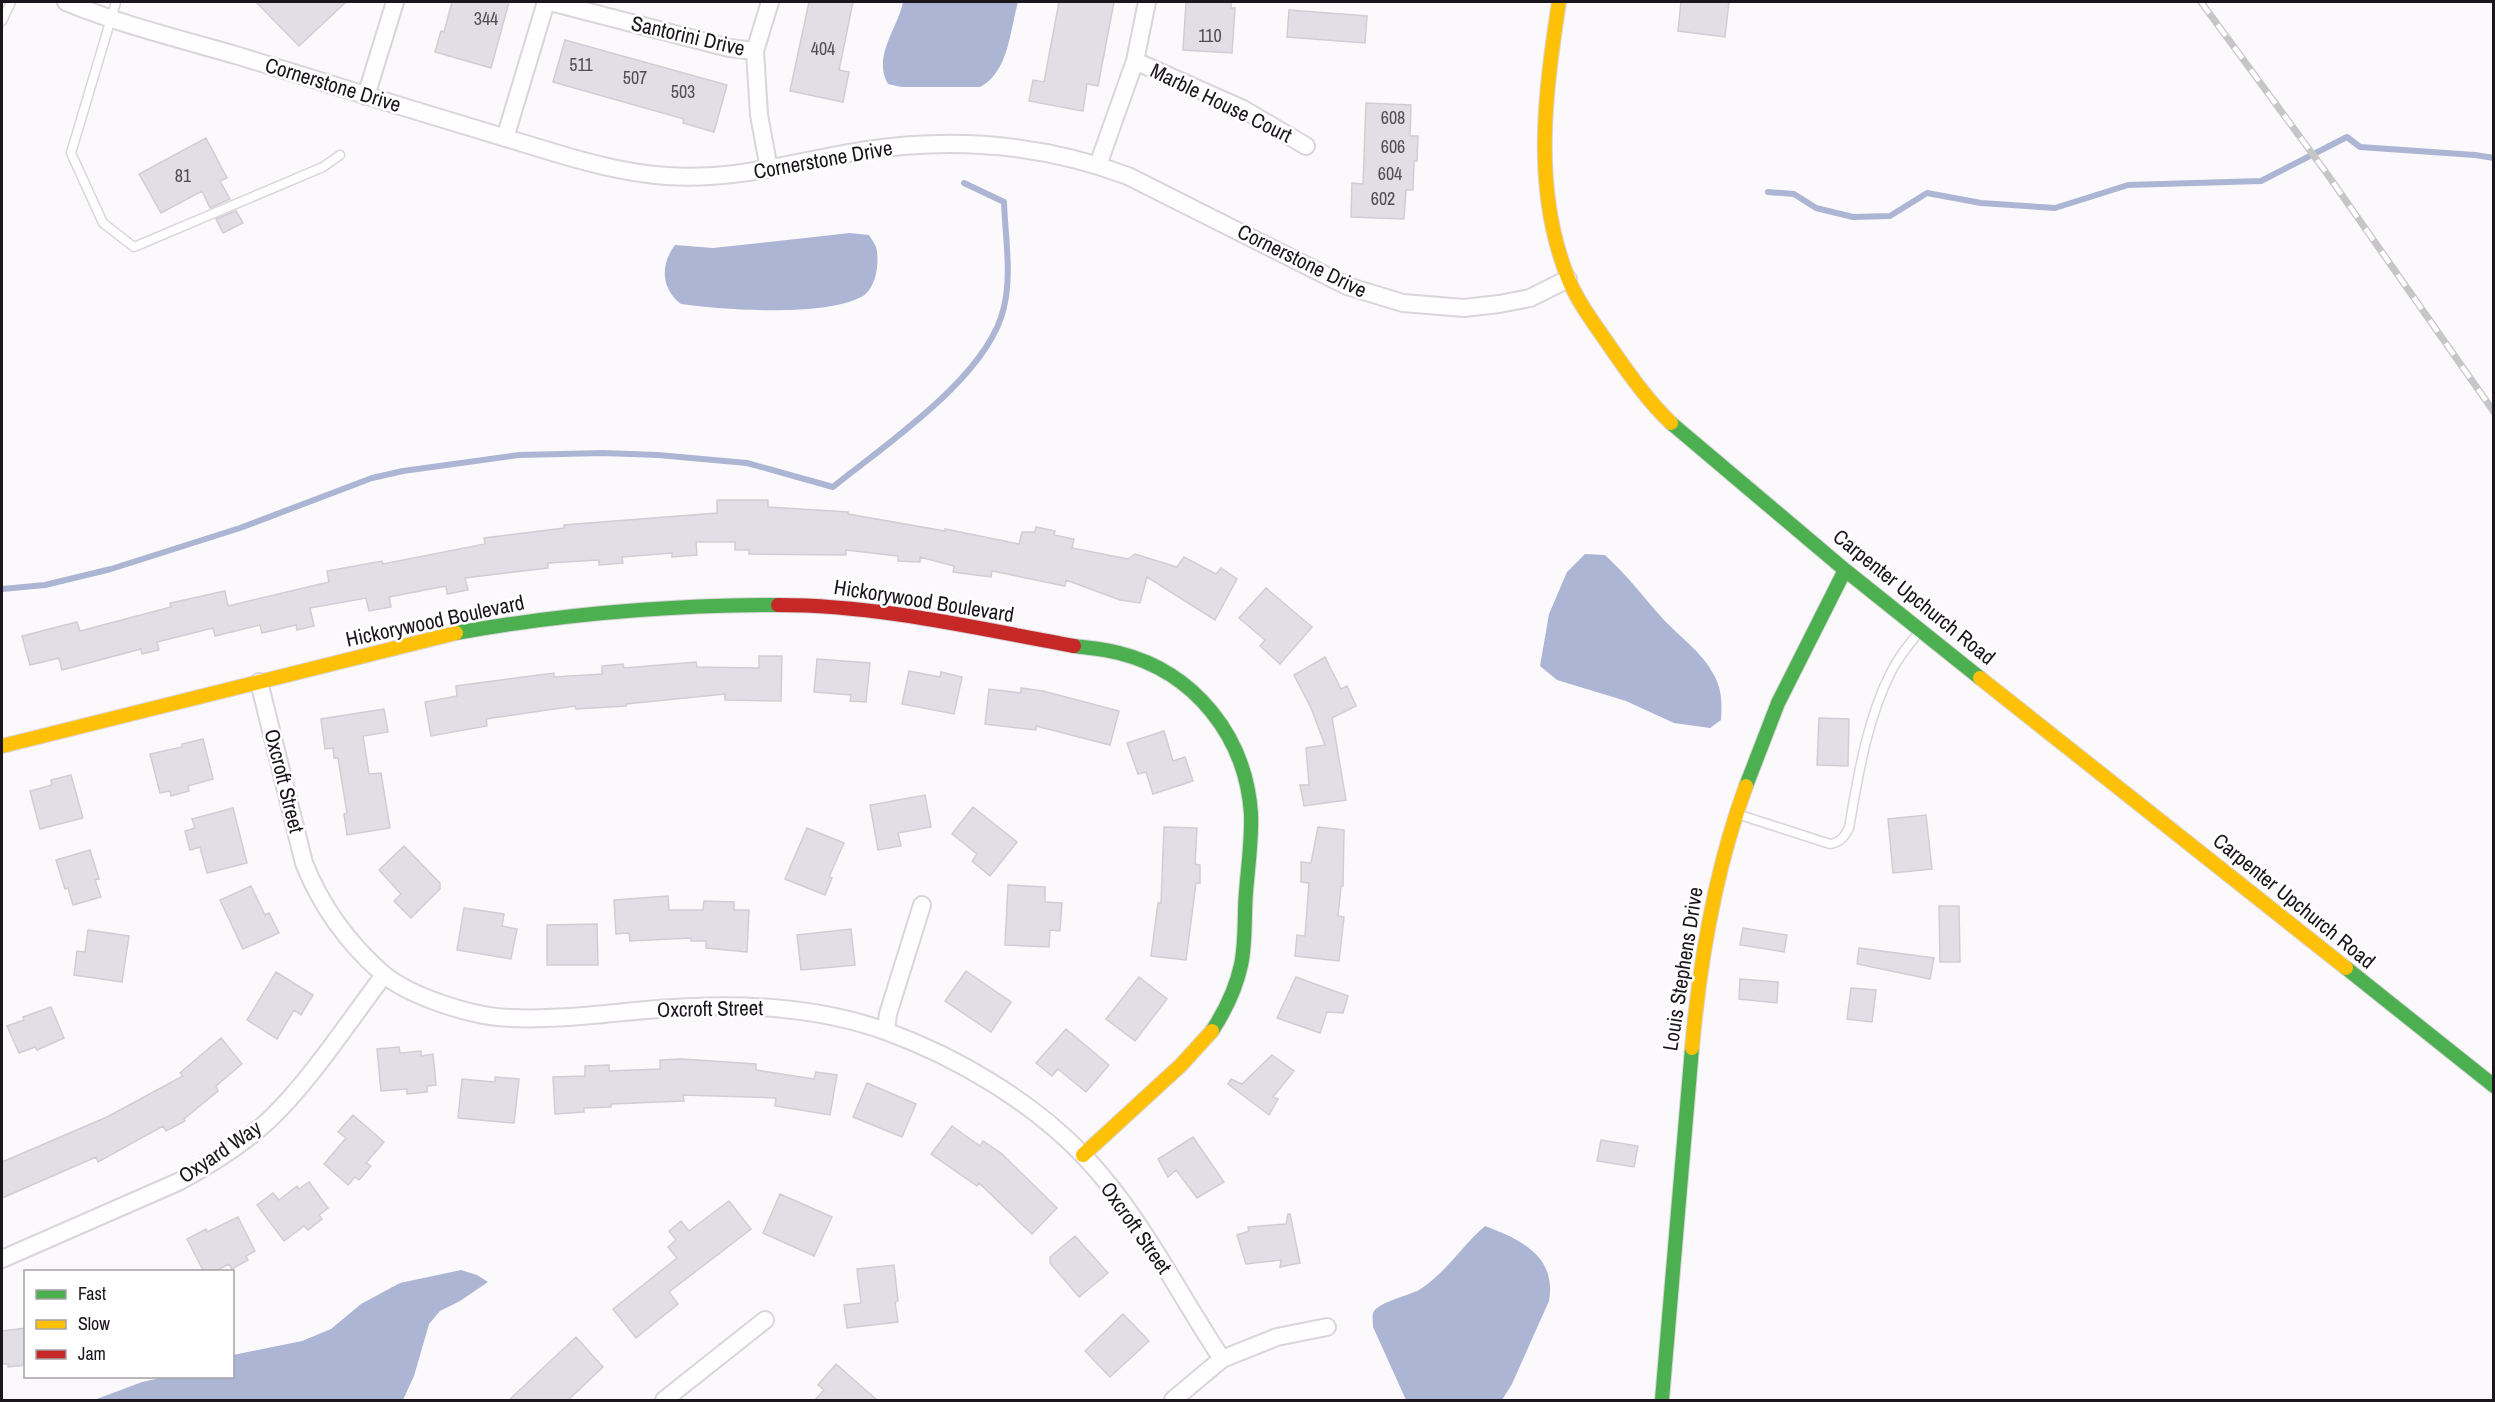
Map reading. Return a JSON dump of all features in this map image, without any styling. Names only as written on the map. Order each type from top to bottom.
[{"type":"street","name":"Cornerstone Drive","points":[[66,2],[110,20],[240,57],[591,164],[636,173],[669,176],[748,174],[866,150],[933,143],[1001,146],[1042,152],[1098,165],[1158,190],[1347,286],[1373,296],[1403,303],[1464,308],[1530,298],[1568,279]]},
{"type":"street","points":[[366,96],[396,2]]},
{"type":"street","points":[[505,138],[548,2]]},
{"type":"street","name":"Santorini Drive","points":[[548,2],[729,48],[755,51]]},
{"type":"street","points":[[769,169],[759,115],[755,51],[770,2]]},
{"type":"street","points":[[1098,165],[1135,61],[1147,2]]},
{"type":"street","name":"Carpenter Upchurch Road","points":[[1559,2],[1547,80],[1544,124],[1545,178],[1552,230],[1568,279],[1582,306],[1634,381],[1668,420],[1701,450],[1845,570],[2493,1086]]},
{"type":"street","name":"Marble House Court","points":[[1135,61],[1242,109],[1306,146]]},
{"type":"street","name":"Louis Stephens Drive","points":[[1662,1401],[1696,1005],[1705,940],[1736,813],[1781,694],[1804,644],[1845,570]]},
{"type":"street","name":"Hickorywood Boulevard","points":[[2,746],[458,633],[585,616],[744,605],[837,607],[898,615],[1119,653],[1161,669],[1198,696],[1231,737],[1247,778],[1251,845],[1241,965],[1225,1011],[1210,1034],[1181,1065],[1083,1155]]},
{"type":"street","name":"Oxcroft Street","points":[[259,682],[302,852],[313,884],[336,923],[384,975],[422,995],[479,1015],[528,1019],[735,1006],[783,1008],[886,1031],[942,1056],[990,1083],[1055,1130],[1083,1155],[1122,1203],[1150,1244],[1222,1359]]},
{"type":"street","points":[[886,1031],[888,1014],[922,905]]},
{"type":"street","name":"Oxyard Way","points":[[2,1259],[178,1182],[204,1168],[236,1146],[268,1120],[296,1090],[384,975]]},
{"type":"street","points":[[664,1401],[765,1320]]},
{"type":"street","points":[[1173,1401],[1222,1359],[1277,1337],[1327,1327]]},
{"type":"lane","points":[[2,21],[11,2]]},
{"type":"lane","points":[[116,2],[71,153],[103,223],[134,247],[323,167],[340,155]]},
{"type":"lane","points":[[1736,813],[1830,844],[1838,843],[1849,828],[1864,751],[1878,702],[1901,655],[1921,630]]},
{"type":"water","points":[[903,2],[1018,2],[1003,61],[990,80],[980,87],[901,87],[888,84],[884,74],[884,53]]},
{"type":"water","points":[[850,233],[869,235],[876,248],[877,264],[873,284],[866,294],[844,303],[799,310],[747,310],[699,306],[681,304],[674,298],[666,284],[665,268],[675,245],[713,248]]},
{"type":"water","points":[[1585,554],[1605,555],[1664,620],[1704,659],[1719,686],[1721,720],[1710,728],[1674,723],[1626,701],[1557,680],[1540,666],[1549,614],[1567,572]]},
{"type":"water","points":[[1485,1226],[1511,1237],[1533,1252],[1547,1272],[1550,1285],[1549,1301],[1512,1384],[1502,1400],[1406,1400],[1373,1327],[1373,1313],[1381,1305],[1422,1288],[1447,1266]]},
{"type":"water","points":[[461,1270],[477,1275],[488,1282],[440,1311],[429,1324],[414,1376],[403,1400],[94,1400],[142,1382],[160,1378],[234,1378],[234,1355],[302,1341],[331,1329],[361,1304],[400,1283]]},
{"type":"building","points":[[256,2],[346,2],[299,46]]},
{"type":"building","points":[[452,2],[509,2],[491,68],[435,52],[441,31],[444,32]]},
{"type":"building","points":[[809,2],[853,2],[839,70],[849,72],[843,102],[790,91]]},
{"type":"building","points":[[1059,2],[1114,2],[1098,86],[1087,84],[1083,111],[1029,101],[1033,80],[1044,82]]},
{"type":"building","points":[[1186,2],[1231,2],[1231,8],[1235,8],[1232,53],[1183,50]]},
{"type":"building","points":[[1681,2],[1729,2],[1725,37],[1678,31]]},
{"type":"building","points":[[1289,10],[1367,16],[1365,43],[1287,37]]},
{"type":"building","points":[[565,40],[727,85],[714,132],[683,123],[684,119],[553,82]]},
{"type":"building","points":[[1366,103],[1411,105],[1410,136],[1418,136],[1417,161],[1414,161],[1413,190],[1406,190],[1404,219],[1351,217],[1352,183],[1363,184]]},
{"type":"building","points":[[206,138],[227,178],[220,181],[230,199],[210,208],[202,191],[161,213],[139,174]]},
{"type":"building","points":[[236,211],[243,223],[223,233],[216,219]]},
{"type":"building","points":[[717,500],[768,500],[768,507],[848,512],[848,514],[945,531],[945,529],[1019,544],[1022,532],[1035,532],[1036,527],[1055,531],[1054,535],[1074,539],[1072,548],[1128,559],[1135,554],[1177,567],[1184,557],[1216,574],[1221,568],[1237,579],[1215,620],[1147,577],[1140,603],[1120,600],[1066,580],[1065,586],[992,571],[991,577],[953,572],[954,566],[920,557],[920,562],[898,561],[898,556],[846,550],[846,555],[749,554],[749,550],[735,550],[735,542],[696,542],[697,555],[672,557],[672,553],[622,557],[623,563],[599,565],[599,560],[548,563],[548,568],[465,578],[468,590],[447,594],[446,586],[389,597],[391,607],[369,611],[366,598],[310,608],[314,626],[297,630],[296,625],[262,633],[260,625],[215,636],[213,628],[157,642],[159,650],[142,654],[141,649],[62,670],[59,658],[30,665],[22,636],[77,622],[80,631],[171,607],[170,603],[225,591],[228,606],[329,582],[327,571],[382,561],[383,564],[485,544],[484,538],[564,528],[564,525],[717,513]]},
{"type":"building","points":[[1266,588],[1312,627],[1280,664],[1260,646],[1265,640],[1239,618]]},
{"type":"building","points":[[759,656],[782,656],[781,701],[725,700],[725,694],[626,704],[626,706],[576,709],[575,706],[486,719],[487,726],[431,736],[425,702],[457,696],[456,686],[554,673],[554,677],[602,674],[602,666],[623,664],[624,668],[696,662],[697,667],[759,668]]},
{"type":"building","points":[[1325,657],[1341,689],[1347,686],[1356,706],[1332,718],[1346,800],[1304,806],[1300,785],[1309,785],[1306,748],[1325,745],[1311,708],[1294,675]]},
{"type":"building","points":[[817,659],[870,663],[866,702],[850,701],[851,695],[814,692]]},
{"type":"building","points":[[909,671],[940,677],[941,672],[962,677],[954,714],[902,704]]},
{"type":"building","points":[[1021,688],[1043,691],[1119,711],[1110,745],[1036,726],[1036,730],[985,724],[989,689],[1021,693]]},
{"type":"building","points":[[384,709],[388,732],[363,736],[369,774],[381,773],[390,828],[347,835],[344,814],[347,813],[338,758],[334,758],[333,748],[325,749],[321,719]]},
{"type":"building","points":[[1819,718],[1849,719],[1848,766],[1817,765]]},
{"type":"building","points":[[1164,731],[1173,761],[1185,757],[1193,781],[1153,794],[1146,772],[1138,774],[1127,743]]},
{"type":"building","points":[[203,739],[213,779],[188,786],[189,791],[171,796],[170,791],[160,793],[150,754],[182,747],[182,744]]},
{"type":"building","points":[[71,775],[83,818],[40,829],[30,791],[52,785],[51,780]]},
{"type":"building","points":[[925,795],[931,827],[898,833],[901,846],[878,850],[870,805]]},
{"type":"building","points":[[973,807],[1017,842],[990,876],[972,861],[977,854],[952,834]]},
{"type":"building","points":[[233,808],[247,863],[207,873],[200,847],[190,850],[185,831],[195,828],[192,819]]},
{"type":"building","points":[[1926,815],[1932,869],[1893,873],[1888,819]]},
{"type":"building","points":[[1164,827],[1197,828],[1195,864],[1200,865],[1200,883],[1196,883],[1186,960],[1151,956],[1158,903],[1161,903]]},
{"type":"building","points":[[1318,827],[1344,830],[1343,886],[1341,886],[1338,916],[1344,917],[1339,961],[1295,956],[1297,935],[1305,936],[1309,883],[1301,882],[1301,862],[1311,863]]},
{"type":"building","points":[[807,828],[844,843],[829,877],[832,878],[825,895],[785,879]]},
{"type":"building","points":[[404,846],[440,883],[440,889],[411,918],[394,901],[401,894],[379,870]]},
{"type":"building","points":[[90,850],[99,879],[95,880],[101,897],[73,905],[68,888],[65,889],[56,860]]},
{"type":"building","points":[[1008,885],[1045,887],[1045,902],[1062,903],[1060,931],[1050,930],[1049,947],[1005,945]]},
{"type":"building","points":[[251,886],[265,915],[269,913],[279,933],[243,949],[220,900]]},
{"type":"building","points":[[668,896],[669,910],[703,910],[704,901],[734,902],[734,910],[749,910],[747,952],[706,948],[706,941],[691,941],[691,938],[630,941],[629,933],[616,934],[614,900]]},
{"type":"building","points":[[1939,906],[1959,906],[1960,962],[1940,962]]},
{"type":"building","points":[[464,908],[504,914],[502,926],[517,929],[511,959],[457,950]]},
{"type":"building","points":[[597,924],[598,965],[547,965],[547,925]]},
{"type":"building","points":[[1743,928],[1787,935],[1784,952],[1740,945]]},
{"type":"building","points":[[851,929],[855,965],[801,970],[797,935]]},
{"type":"building","points":[[88,930],[129,936],[122,982],[74,975],[77,951],[85,952]]},
{"type":"building","points":[[1859,948],[1934,958],[1930,979],[1857,964]]},
{"type":"building","points":[[966,971],[1011,1002],[991,1032],[945,1001]]},
{"type":"building","points":[[276,972],[313,995],[301,1015],[294,1010],[277,1039],[247,1020]]},
{"type":"building","points":[[1139,977],[1167,999],[1135,1041],[1106,1019]]},
{"type":"building","points":[[1296,977],[1348,996],[1343,1013],[1327,1012],[1320,1033],[1277,1018]]},
{"type":"building","points":[[1740,979],[1778,982],[1777,1003],[1739,999]]},
{"type":"building","points":[[1851,988],[1876,990],[1872,1022],[1847,1019]]},
{"type":"building","points":[[51,1007],[64,1038],[37,1050],[35,1047],[19,1053],[7,1026],[24,1020],[23,1017]]},
{"type":"building","points":[[1066,1029],[1109,1065],[1086,1092],[1058,1069],[1052,1076],[1036,1063]]},
{"type":"building","points":[[221,1038],[242,1064],[216,1086],[218,1091],[184,1119],[185,1121],[166,1131],[163,1126],[98,1162],[96,1157],[2,1198],[2,1162],[107,1117],[183,1076],[180,1073]]},
{"type":"building","points":[[399,1047],[400,1053],[421,1051],[421,1056],[433,1054],[436,1085],[427,1086],[427,1092],[407,1094],[407,1089],[381,1091],[377,1049]]},
{"type":"building","points":[[1272,1055],[1294,1071],[1273,1097],[1278,1099],[1269,1115],[1228,1084],[1231,1079],[1242,1084]]},
{"type":"building","points":[[682,1059],[756,1064],[756,1070],[814,1079],[816,1072],[837,1075],[830,1115],[775,1106],[776,1098],[683,1095],[684,1101],[611,1104],[611,1107],[584,1108],[584,1112],[555,1114],[553,1077],[585,1076],[585,1066],[609,1065],[609,1071],[660,1069],[660,1060]]},
{"type":"building","points":[[495,1077],[519,1079],[514,1123],[458,1118],[462,1079],[495,1082]]},
{"type":"building","points":[[867,1083],[916,1104],[902,1137],[853,1117]]},
{"type":"building","points":[[353,1115],[384,1142],[366,1163],[371,1166],[359,1180],[355,1177],[348,1185],[324,1164],[346,1138],[338,1132]]},
{"type":"building","points":[[952,1126],[980,1146],[983,1141],[1001,1153],[1057,1208],[1032,1234],[979,1183],[977,1186],[931,1154]]},
{"type":"building","points":[[1193,1137],[1224,1182],[1197,1198],[1176,1170],[1168,1177],[1158,1159]]},
{"type":"building","points":[[1601,1140],[1638,1146],[1634,1167],[1597,1161]]},
{"type":"building","points":[[309,1182],[328,1208],[319,1215],[322,1219],[308,1230],[304,1226],[284,1241],[257,1205],[273,1193],[279,1200],[297,1186],[299,1189]]},
{"type":"building","points":[[780,1194],[832,1217],[814,1256],[763,1233]]},
{"type":"building","points":[[729,1201],[751,1229],[669,1292],[678,1304],[636,1338],[613,1309],[677,1258],[668,1247],[676,1240],[669,1231],[681,1221],[689,1231]]},
{"type":"building","points":[[1288,1214],[1290,1214],[1300,1263],[1280,1267],[1281,1260],[1246,1264],[1237,1235],[1249,1231],[1248,1227],[1286,1224]]},
{"type":"building","points":[[238,1217],[255,1251],[246,1256],[248,1260],[232,1269],[229,1264],[218,1270],[203,1270],[187,1239],[206,1229],[207,1232]]},
{"type":"building","points":[[1075,1236],[1108,1273],[1079,1297],[1050,1263],[1050,1257]]},
{"type":"building","points":[[894,1265],[898,1322],[847,1328],[844,1305],[861,1303],[857,1269]]},
{"type":"building","points":[[1123,1314],[1149,1341],[1110,1377],[1085,1351]]},
{"type":"building","points":[[24,1328],[24,1365],[8,1367],[8,1364],[2,1364],[2,1331]]},
{"type":"building","points":[[576,1337],[603,1367],[567,1401],[508,1401]]},
{"type":"building","points":[[836,1364],[878,1401],[814,1401],[824,1390],[818,1385]]},
{"type":"waterway","points":[[1768,192],[1794,194],[1816,208],[1853,217],[1890,216],[1927,193],[1981,203],[2055,208],[2128,185],[2261,181],[2347,137],[2360,147],[2494,158]]},
{"type":"waterway","points":[[2,589],[45,585],[111,569],[240,528],[372,478],[403,471],[519,455],[603,453],[658,455],[747,463],[833,487],[933,407],[978,358],[995,333],[1004,307],[1008,281],[1004,202],[964,183]]},
{"type":"railway","points":[[2201,2],[2325,171],[2494,412]]},
{"type":"traffic: fast","points":[[1671,423],[1845,570],[1980,678]]},
{"type":"traffic: fast","points":[[1746,786],[1778,703],[1845,570]]},
{"type":"traffic: fast","points":[[456,633],[616,612],[778,605]]},
{"type":"traffic: fast","points":[[1074,646],[1119,653],[1146,662],[1171,675],[1193,692],[1212,712],[1227,734],[1239,759],[1247,786],[1251,814],[1244,947],[1233,991],[1212,1031]]},
{"type":"traffic: fast","points":[[2346,968],[2494,1086]]},
{"type":"traffic: fast","points":[[1662,1400],[1692,1048]]},
{"type":"traffic: slow","points":[[1559,2],[1549,71],[1545,141],[1549,210],[1557,244],[1568,278],[1588,314],[1639,387],[1671,423]]},
{"type":"traffic: slow","points":[[2,746],[456,633]]},
{"type":"traffic: slow","points":[[1980,678],[2346,968]]},
{"type":"traffic: slow","points":[[1692,1048],[1699,981],[1710,915],[1717,882],[1746,786]]},
{"type":"traffic: slow","points":[[1083,1155],[1181,1065],[1212,1031]]},
{"type":"traffic: jam","points":[[778,605],[889,613],[1074,646]]}]
